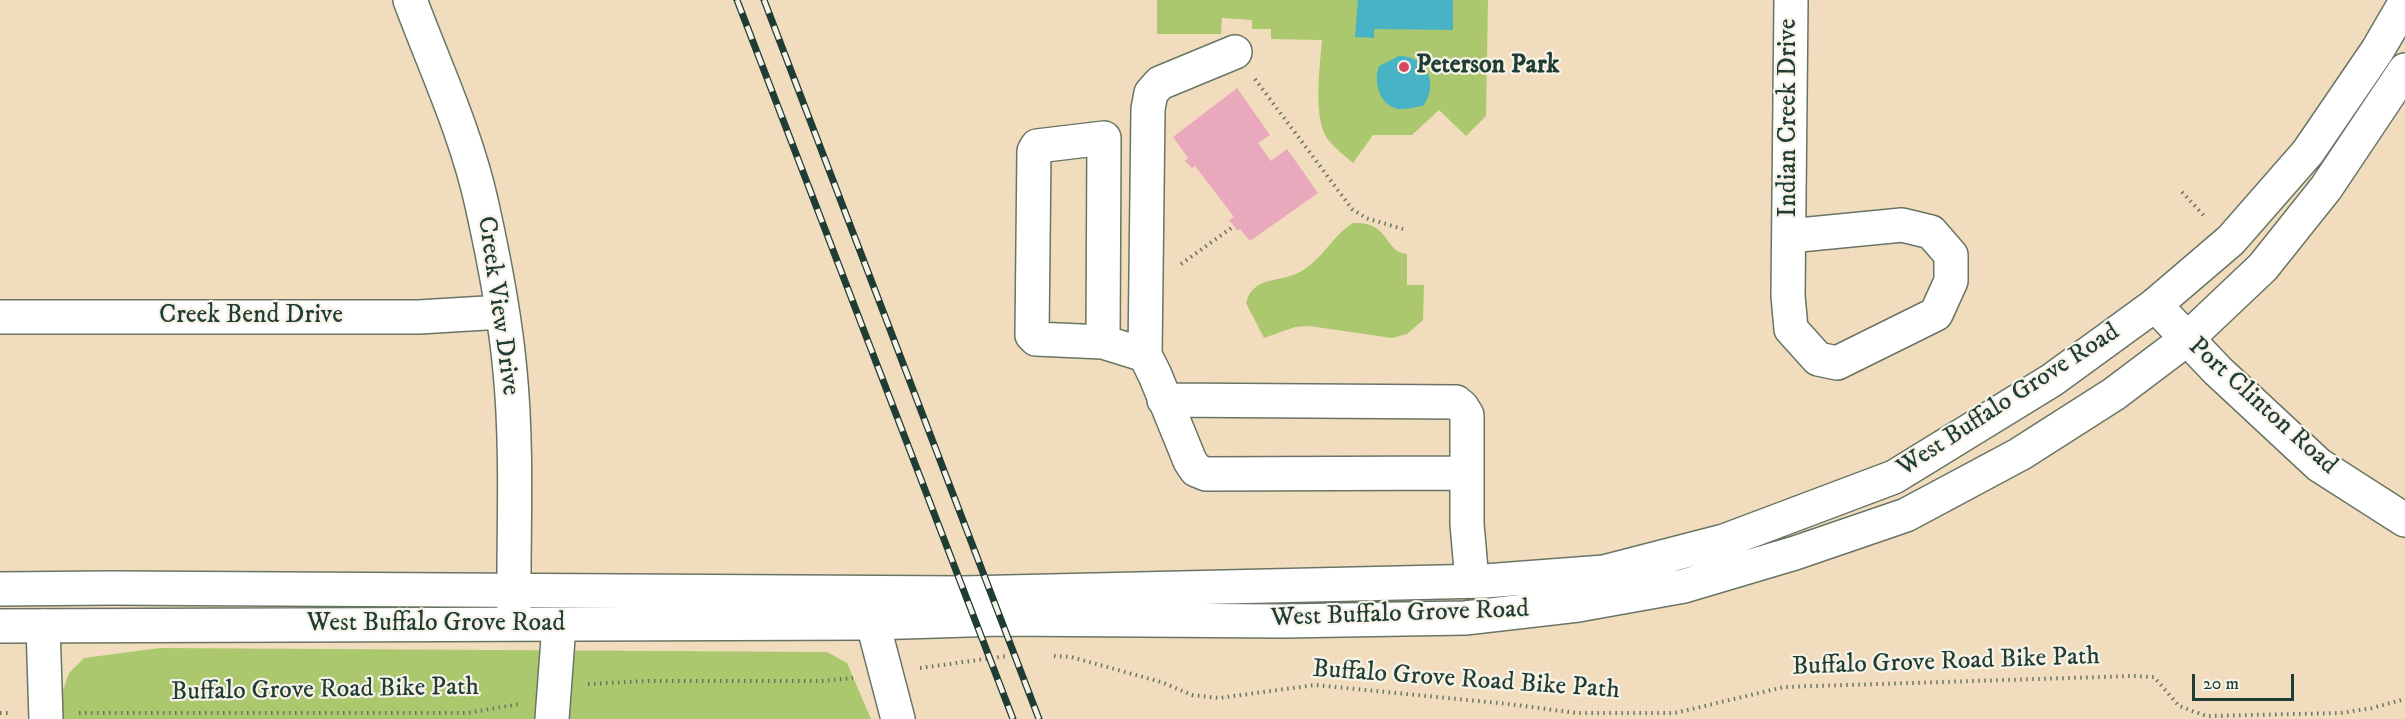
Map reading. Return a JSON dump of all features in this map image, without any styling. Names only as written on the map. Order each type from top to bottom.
[{"type":"main road","name":"Creek View Drive","points":[[410,0],[461,134],[482,203],[502,312],[510,371],[514,442],[514,625]]},
{"type":"main road","name":"Indian Creek Drive","points":[[1790,236],[1902,225],[1931,232],[1951,255],[1952,281],[1936,314],[1837,363],[1818,359],[1791,329],[1788,296],[1791,0]]},
{"type":"main road","name":"West Buffalo Grove Road","points":[[0,626],[872,623],[1000,619],[1283,621],[1465,618],[1578,605],[1607,586],[1893,477],[2052,380],[2155,305],[2231,240],[2308,152],[2377,51],[2405,3]]},
{"type":"main road","points":[[1145,355],[1103,342],[1036,339],[1032,335],[1034,151],[1042,144],[1104,138],[1160,83],[1235,52]]},
{"type":"main road","name":"West Buffalo Grove Road","points":[[0,589],[964,593],[1472,581],[1607,586],[1684,586],[1795,553],[1906,515],[2020,454],[2114,393],[2187,339],[2263,267],[2326,188],[2405,70]]},
{"type":"main road","points":[[1151,93],[1148,109],[1145,355],[1190,461],[1196,470],[1206,474],[1467,473]]},
{"type":"main road","points":[[1103,342],[1104,138]]},
{"type":"main road","name":"Port Clinton Road","points":[[2155,305],[2218,371],[2319,465],[2405,520]]},
{"type":"main road","name":"Creek Bend Drive","points":[[0,317],[419,317],[502,312]]},
{"type":"main road","points":[[1164,400],[1456,402],[1467,415],[1467,524],[1472,581]]},
{"type":"main road","points":[[866,592],[898,719]]},
{"type":"main road","points":[[553,707],[559,625]]},
{"type":"main road","points":[[43,626],[46,719]]},
{"type":"path","points":[[1235,52],[1352,209],[1366,218],[1403,229]]},
{"type":"path","points":[[2182,192],[2210,223]]},
{"type":"path","points":[[1382,231],[1387,225]]},
{"type":"path","points":[[1146,275],[1169,272],[1234,226]]},
{"type":"path","name":"Buffalo Grove Road Bike Path","points":[[85,713],[467,713],[553,707],[587,684],[648,681],[821,681],[1014,655]]},
{"type":"path","name":"Buffalo Grove Road Bike Path","points":[[1048,656],[1071,657],[1161,682],[1192,694],[1219,698],[1315,686],[1508,704],[1577,713],[1675,713],[1784,687],[2132,676],[2154,677],[2179,706],[2206,716],[2341,713],[2405,699]]},
{"type":"path","points":[[467,713],[467,719]]},
{"type":"green space","name":"Peterson Park","points":[[1157,0],[1488,0],[1486,116],[1466,136],[1439,110],[1412,135],[1373,135],[1353,163],[1329,141],[1320,120],[1318,92],[1322,40],[1271,39],[1271,29],[1252,29],[1252,20],[1222,18],[1221,34],[1157,34]]},
{"type":"green space","points":[[1353,223],[1374,227],[1394,248],[1407,254],[1407,285],[1424,285],[1423,320],[1407,334],[1392,338],[1309,326],[1295,327],[1264,338],[1246,303],[1250,294],[1261,284],[1293,275],[1308,267],[1339,234]]},
{"type":"green space","points":[[160,648],[827,652],[847,663],[871,719],[59,719],[61,696],[69,673],[84,658]]},
{"type":"water","points":[[1358,0],[1453,0],[1453,30],[1374,29],[1374,38],[1355,37]]},
{"type":"water","points":[[1399,56],[1417,61],[1428,73],[1430,89],[1423,106],[1407,109],[1391,107],[1379,92],[1377,72],[1379,66]]},
{"type":"building","points":[[1237,88],[1270,135],[1258,143],[1271,161],[1287,149],[1318,193],[1250,241],[1229,220],[1234,217],[1195,166],[1192,168],[1185,161],[1188,158],[1173,137]]},
{"type":"railway","points":[[737,0],[1013,719]]},
{"type":"railway","points":[[764,0],[1039,719]]},
{"type":"place","name":"Peterson Park","points":[[1404,67]]}]
